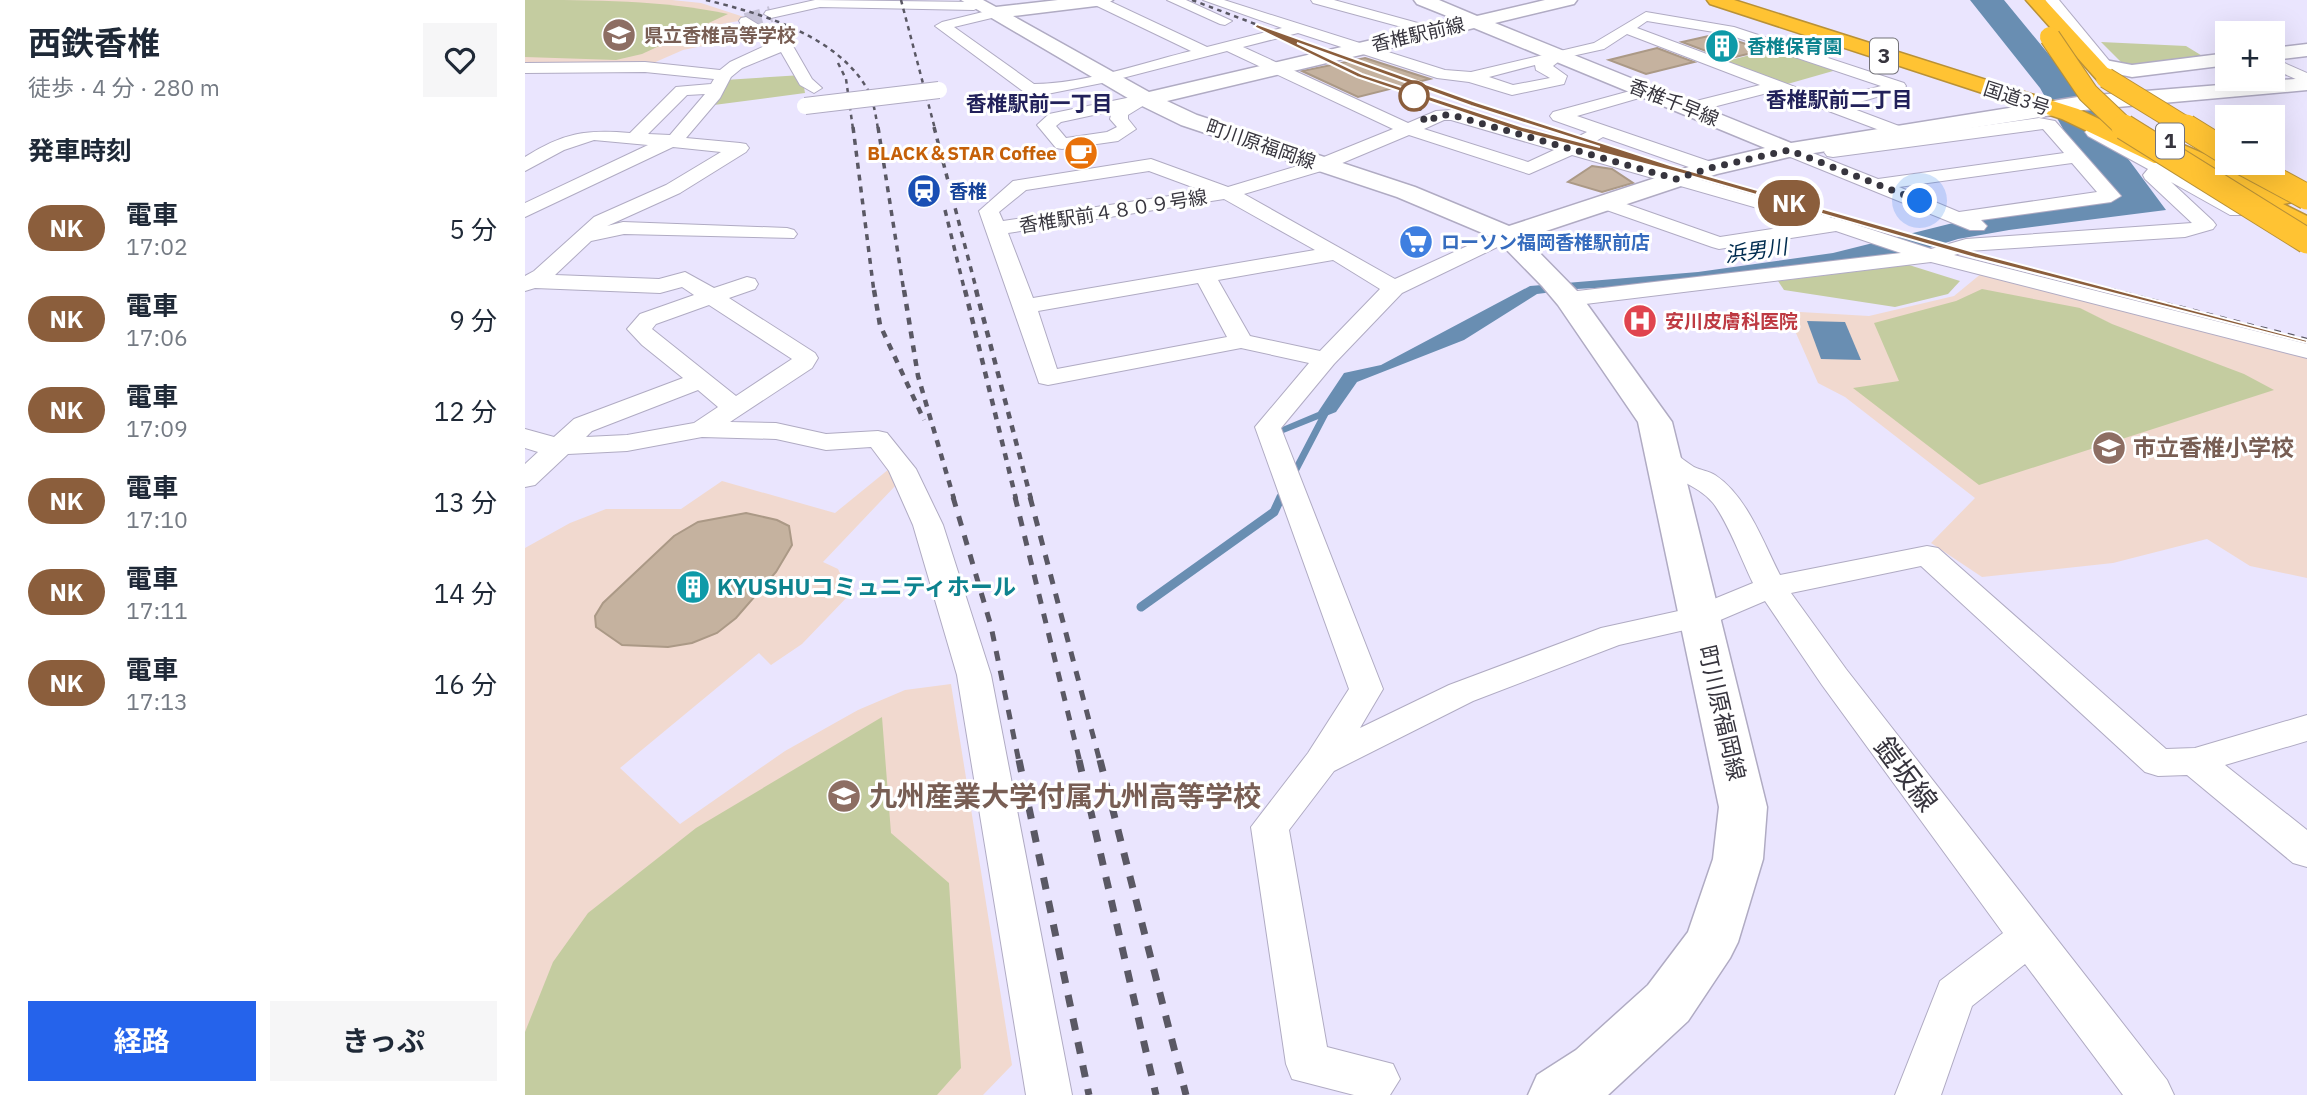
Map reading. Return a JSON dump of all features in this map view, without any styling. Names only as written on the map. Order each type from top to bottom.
[{"type":"highway","name":"国道3号","points":[[1716,0],[2063,104]]},
{"type":"highway","name":"国道3号","points":[[1736,0],[2063,104],[2307,225]]},
{"type":"highway","name":"1","points":[[2017,0],[2049,37],[2100,87],[2153,130],[2307,225]]},
{"type":"highway","name":"1","points":[[2035,0],[2136,106],[2193,146],[2307,213]]},
{"type":"highway","points":[[2049,37],[2088,93],[2129,132],[2307,241]]},
{"type":"highway","points":[[2105,72],[2215,144]]},
{"type":"highway","name":"国道3号","points":[[2109,128],[2307,208]]},
{"type":"highway","points":[[2109,128],[2215,157]]},
{"type":"highway","points":[[2265,175],[2307,191]]},
{"type":"highway","points":[[2266,175],[2307,197]]},
{"type":"main road","points":[[982,4],[1104,0]]},
{"type":"main road","name":"香椎千早線","points":[[1423,0],[1789,150]]},
{"type":"main road","name":"香椎駅前線","points":[[1146,99],[1568,0]]},
{"type":"main road","name":"町川原福岡線","points":[[982,4],[1146,99],[1189,120],[1406,192],[1507,235],[1562,291],[1655,422],[1743,807],[1738,859],[1711,942],[1668,1003],[1597,1069],[1558,1095]]},
{"type":"main road","points":[[2285,53],[2307,50]]},
{"type":"main road","points":[[2105,72],[2215,61]]},
{"type":"main road","points":[[2105,72],[2126,99]]},
{"type":"main road","points":[[1507,235],[1710,168],[1789,150],[2063,104],[2307,81]]},
{"type":"street","points":[[1174,0],[1263,39],[1304,61]]},
{"type":"street","points":[[1210,0],[1443,75],[1471,77],[1512,90],[1558,81],[1559,76],[1542,66],[1558,55]]},
{"type":"street","points":[[1318,0],[1431,31]]},
{"type":"street","points":[[2053,0],[2105,72]]},
{"type":"street","points":[[1098,1],[1208,53]]},
{"type":"street","points":[[771,14],[823,2],[945,7],[982,4]]},
{"type":"street","points":[[982,4],[942,26],[1030,89],[1047,89],[1107,77],[1296,29]]},
{"type":"street","points":[[1471,77],[1599,46],[1652,11],[1729,30],[1898,86],[1831,105]]},
{"type":"street","points":[[746,21],[788,50],[806,82],[814,88]]},
{"type":"street","points":[[1627,29],[1902,133]]},
{"type":"street","points":[[525,211],[676,139],[736,65],[769,49],[782,47]]},
{"type":"street","points":[[1231,47],[1408,129],[1529,168],[1601,131]]},
{"type":"street","points":[[525,68],[645,67],[720,82]]},
{"type":"street","points":[[528,87],[552,74],[542,71],[544,68]]},
{"type":"street","points":[[2285,69],[2307,81]]},
{"type":"street","points":[[633,139],[682,90],[720,82]]},
{"type":"street","points":[[1690,108],[1775,86]]},
{"type":"street","points":[[805,106],[939,90]]},
{"type":"street","points":[[1647,91],[1559,116],[1710,168]]},
{"type":"street","points":[[1146,99],[1120,112],[1119,119],[1127,129],[1112,137],[1062,144],[1046,125],[1055,118],[1146,99]]},
{"type":"street","points":[[1073,114],[1089,140]]},
{"type":"street","name":"香椎駅前４８０９号線","points":[[998,228],[1227,193],[1321,165],[1442,115],[1452,115],[1838,225],[1931,256],[2307,351]]},
{"type":"street","points":[[566,142],[558,137],[581,118]]},
{"type":"street","points":[[1833,152],[2039,123],[2049,125],[2111,196],[1961,217]]},
{"type":"street","points":[[2109,128],[2161,168],[2307,251]]},
{"type":"street","points":[[525,165],[545,151],[594,135],[740,148],[673,189],[601,221],[542,276],[528,282]]},
{"type":"street","points":[[1789,150],[1961,217],[2009,242]]},
{"type":"street","points":[[1878,184],[2076,158]]},
{"type":"street","points":[[1325,359],[1241,341],[1048,377],[998,228],[989,211],[1020,185],[1151,165],[1227,193],[1394,288]]},
{"type":"street","points":[[1562,291],[1931,256],[1966,245],[2185,231],[2206,225],[2152,175],[2161,168]]},
{"type":"street","points":[[1605,203],[1720,243],[1838,225]]},
{"type":"street","points":[[579,241],[623,228],[786,234]]},
{"type":"street","points":[[1377,1079],[1308,1064],[1270,827],[1321,762],[1366,689],[1268,427],[1325,359],[1394,288],[1507,235]]},
{"type":"street","points":[[1025,306],[1336,253]]},
{"type":"street","points":[[1204,274],[1241,341]]},
{"type":"street","points":[[528,282],[660,286],[685,279],[806,358],[771,387],[702,429]]},
{"type":"street","points":[[734,408],[702,380],[661,352],[639,329],[648,319],[747,284]]},
{"type":"street","points":[[525,479],[583,425],[702,380]]},
{"type":"street","points":[[525,437],[538,444],[563,446],[627,443],[702,429],[776,431],[826,442],[878,439],[902,469],[928,525],[974,675],[1042,1090]]},
{"type":"street","name":"鎧坂線","points":[[1665,458],[1685,473],[1705,480],[1726,500],[1771,587],[1834,677],[2151,1095]]},
{"type":"street","points":[[1321,762],[1474,688],[1612,636],[1700,617],[1771,587],[1927,555],[2158,764],[2195,761],[2307,728]]},
{"type":"street","points":[[2195,761],[2307,852]]},
{"type":"street","points":[[1918,1095],[1955,994],[2029,937]]},
{"type":"shaded area","name":"県立香椎高等学校","points":[[525,0],[672,0],[701,3],[750,19],[710,26],[717,43],[683,50],[651,64],[525,65]]},
{"type":"shaded area","name":"市立香椎小学校","points":[[1982,273],[2307,358],[2307,578],[2250,566],[2207,539],[2113,563],[1982,577],[1931,543],[1975,498],[1845,397],[1818,383],[1792,324],[1783,311],[1869,316],[1954,296]]},
{"type":"shaded area","name":"九州産業大学付属九州高等学校","points":[[889,469],[897,484],[823,562],[838,569],[850,594],[802,644],[771,665],[759,653],[620,768],[680,824],[785,751],[858,710],[905,690],[951,684],[1012,1065],[983,1095],[525,1095],[525,548],[570,523],[606,509],[681,509],[722,481],[835,513]]},
{"type":"green space","name":"県立香椎高等学校","points":[[525,0],[653,3],[728,14],[642,54],[616,60],[525,57]]},
{"type":"green space","points":[[2101,42],[2186,46],[2204,57],[2141,66],[2122,63]]},
{"type":"green space","points":[[1777,48],[1840,69],[1784,85],[1723,62]]},
{"type":"green space","points":[[802,75],[805,93],[714,105],[725,80]]},
{"type":"green space","points":[[1909,265],[1960,281],[1948,294],[1895,307],[1784,290],[1778,281]]},
{"type":"green space","points":[[1982,289],[2080,308],[2112,324],[2244,374],[2274,390],[1979,485],[1853,388],[1899,381],[1874,323],[1956,301]]},
{"type":"green space","points":[[882,717],[891,833],[949,883],[961,1068],[937,1095],[525,1095],[525,1032],[553,962],[588,913],[696,828]]},
{"type":"water","points":[[1970,0],[2004,0],[2069,79],[2166,210],[2009,230],[1958,239],[1913,253],[1651,285],[1537,294],[1464,340],[1357,382],[1336,412],[1281,434],[1280,428],[1318,412],[1344,373],[1381,365],[1530,286],[1698,272],[1833,253],[1957,222],[2114,199],[2071,143],[2040,88]]},
{"type":"water","points":[[1807,321],[1845,322],[1861,360],[1821,359]]},
{"type":"building","name":"香椎保育園","points":[[1713,35],[1764,50],[1727,59],[1682,42]]},
{"type":"building","points":[[1657,48],[1694,62],[1646,74],[1609,60]]},
{"type":"building","points":[[1365,58],[1430,79],[1358,97],[1302,71]]},
{"type":"building","points":[[1592,166],[1612,169],[1633,183],[1602,192],[1568,182]]},
{"type":"building","name":"KYUSHUコミュニティホール","points":[[746,513],[777,520],[789,526],[792,545],[776,572],[736,618],[717,633],[692,643],[668,647],[622,645],[596,627],[595,616],[603,603],[674,536],[698,522]]},
{"type":"waterway","name":"浜男川","points":[[1292,477],[1328,408]]},
{"type":"waterway","name":"浜男川","points":[[1280,498],[1284,492]]},
{"type":"waterway","points":[[1141,607],[1274,512],[1280,498]]},
{"type":"tunnel","points":[[746,21],[771,14]]},
{"type":"railway","points":[[706,0],[775,20],[798,30],[839,56],[856,73],[869,92],[878,129]]},
{"type":"railway","points":[[901,0],[935,129]]},
{"type":"railway","points":[[1192,0],[1363,65],[1548,129]]},
{"type":"railway","points":[[838,63],[846,79],[853,129]]},
{"type":"railway","points":[[1338,66],[1467,112]]},
{"type":"railway","points":[[853,127],[874,292]]},
{"type":"railway","points":[[878,127],[904,292]]},
{"type":"railway","points":[[934,127],[977,292]]},
{"type":"railway","points":[[1543,127],[1799,207],[2118,292]]},
{"type":"railway","points":[[945,210],[965,292]]},
{"type":"railway","points":[[874,290],[880,325],[924,420]]},
{"type":"railway","points":[[904,290],[918,376],[954,499]]},
{"type":"railway","points":[[965,290],[1016,499]]},
{"type":"railway","points":[[976,290],[1031,499]]},
{"type":"railway","points":[[2111,290],[2307,340]]},
{"type":"railway","points":[[953,497],[991,626],[1019,762]]},
{"type":"railway","points":[[1015,497],[1080,762]]},
{"type":"railway","points":[[1030,497],[1100,762]]},
{"type":"railway","points":[[1019,760],[1089,1095]]},
{"type":"railway","points":[[1079,760],[1156,1095]]},
{"type":"railway","points":[[1100,760],[1186,1095]]},
{"type":"train","name":"NK","points":[[1666,166],[1474,104],[1257,26],[1359,75],[1520,129],[1690,173],[1884,231],[2307,340]]},
{"type":"place","name":"県立香椎高等学校","points":[[619,35]]},
{"type":"place","name":"香椎保育園","points":[[1722,46]]},
{"type":"place","name":"BLACK＆STAR Coffee","points":[[1081,153]]},
{"type":"place","name":"香椎","points":[[924,191]]},
{"type":"place","name":"ローソン福岡香椎駅前店","points":[[1416,242]]},
{"type":"place","name":"安川皮膚科医院","points":[[1640,321]]},
{"type":"place","name":"市立香椎小学校","points":[[2109,448]]},
{"type":"place","name":"KYUSHUコミュニティホール","points":[[693,587]]},
{"type":"place","name":"九州産業大学付属九州高等学校","points":[[844,796]]},
{"type":"district","name":"香椎駅前二丁目","points":[[1839,100]]},
{"type":"district","name":"香椎駅前一丁目","points":[[1039,104]]},
{"type":"route","points":[[1414,96],[1425,122],[1442,115],[1452,115],[1676,179],[1710,168],[1789,150],[1920,201]]}]
